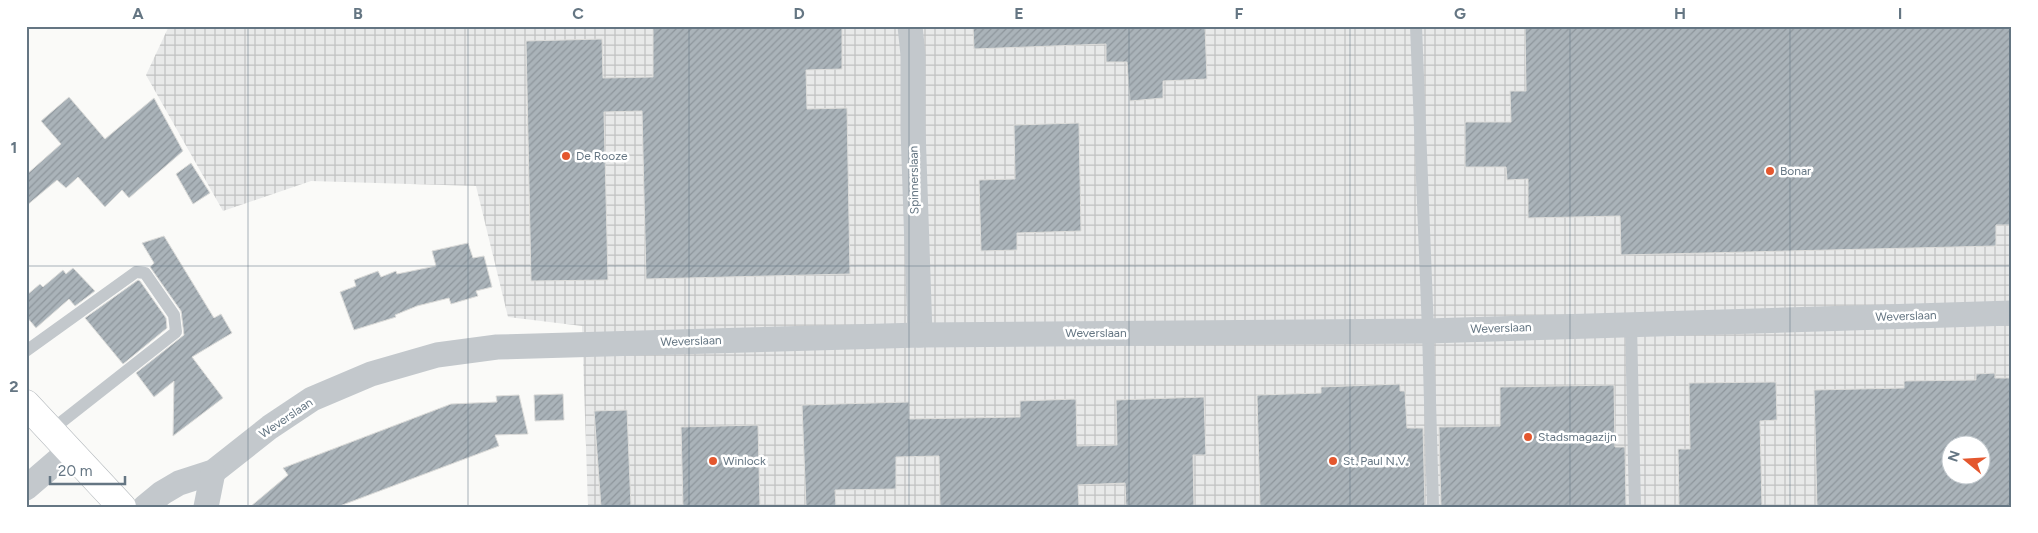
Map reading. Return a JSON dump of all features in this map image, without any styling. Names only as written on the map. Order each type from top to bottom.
[{"type":"main road","points":[[26,404],[122,507]]},
{"type":"street","name":"Spinnerslaan","points":[[910,26],[913,55],[913,147],[920,335]]},
{"type":"street","name":"Weverslaan","points":[[145,507],[178,482],[213,472],[270,427],[312,399],[371,374],[438,355],[497,347],[920,335],[1428,330],[2012,313]]},
{"type":"street","points":[[26,488],[69,451]]},
{"type":"street","points":[[206,507],[213,472]]},
{"type":"lane","points":[[1416,26],[1433,507]]},
{"type":"lane","points":[[26,351],[136,272],[144,273],[174,315],[176,332],[50,431]]},
{"type":"lane","points":[[1631,324],[1635,507]]},
{"type":"shaded area","points":[[169,26],[2012,26],[2012,507],[588,507],[582,326],[508,317],[476,186],[311,181],[223,211],[146,75]]},
{"type":"building","points":[[653,26],[842,26],[842,69],[806,70],[807,109],[847,108],[850,274],[646,279],[642,111],[604,112],[608,280],[531,281],[526,41],[602,39],[603,78],[653,77]]},
{"type":"building","points":[[973,26],[1205,26],[1207,79],[1163,81],[1163,98],[1130,101],[1127,62],[1106,62],[1106,44],[974,49]]},
{"type":"building","name":"Bonar","points":[[1525,26],[2012,26],[2012,225],[1996,225],[1996,246],[1621,255],[1620,216],[1528,218],[1528,179],[1507,180],[1506,167],[1465,167],[1465,122],[1511,122],[1510,91],[1526,91]]},
{"type":"building","points":[[69,97],[105,139],[154,98],[183,151],[129,198],[122,190],[105,207],[78,177],[66,188],[57,180],[26,206],[26,175],[61,144],[41,121]]},
{"type":"building","points":[[1079,123],[1081,231],[1017,233],[1017,250],[981,251],[979,180],[1015,179],[1014,125]]},
{"type":"building","points":[[191,163],[210,193],[193,204],[176,174]]},
{"type":"building","points":[[164,236],[214,318],[221,314],[232,333],[192,357],[223,398],[173,436],[174,381],[154,397],[136,373],[184,335],[181,311],[150,267],[154,263],[142,243]]},
{"type":"building","points":[[468,243],[473,258],[484,256],[492,287],[476,291],[478,296],[451,304],[449,298],[417,306],[395,315],[396,317],[354,330],[340,292],[356,286],[354,280],[378,271],[381,277],[396,271],[397,274],[436,266],[432,251]]},
{"type":"building","points":[[73,268],[95,291],[75,306],[69,299],[36,328],[26,316],[26,296],[40,284],[43,287],[63,270],[66,274]]},
{"type":"building","points":[[138,280],[166,318],[167,328],[123,364],[85,318]]},
{"type":"building","points":[[1995,373],[1995,378],[2012,378],[2012,507],[1817,507],[1814,390],[1904,388],[1904,381],[1976,380],[1976,374]]},
{"type":"building","points":[[1776,382],[1777,420],[1760,421],[1762,507],[1679,507],[1678,449],[1690,449],[1689,383]]},
{"type":"building","name":"St. Paul N.V.","points":[[1400,384],[1400,391],[1405,391],[1407,428],[1423,428],[1425,507],[1260,507],[1257,395],[1321,393],[1321,387]]},
{"type":"building","name":"Stadsmagazijn","points":[[1614,385],[1615,447],[1625,447],[1626,507],[1441,507],[1439,427],[1500,426],[1500,387]]},
{"type":"building","points":[[563,394],[564,420],[535,421],[534,395]]},
{"type":"building","points":[[519,395],[528,434],[495,435],[499,446],[337,507],[250,507],[288,475],[283,468],[451,404],[497,402],[496,396]]},
{"type":"building","points":[[1204,397],[1206,455],[1193,455],[1194,507],[1126,507],[1125,483],[1078,485],[1079,507],[940,507],[939,456],[896,457],[896,489],[835,490],[836,507],[806,507],[802,405],[909,402],[909,419],[1020,417],[1020,401],[1076,399],[1077,446],[1117,445],[1116,400]]},
{"type":"building","points":[[627,410],[631,507],[601,507],[594,411]]},
{"type":"building","points":[[758,425],[760,507],[683,507],[681,427]]},
{"type":"place","name":"De Rooze","points":[[566,156]]},
{"type":"place","name":"Bonar","points":[[1770,171]]},
{"type":"place","name":"Stadsmagazijn","points":[[1528,437]]},
{"type":"place","name":"Winlock","points":[[713,461]]},
{"type":"place","name":"St. Paul N.V.","points":[[1333,461]]}]
